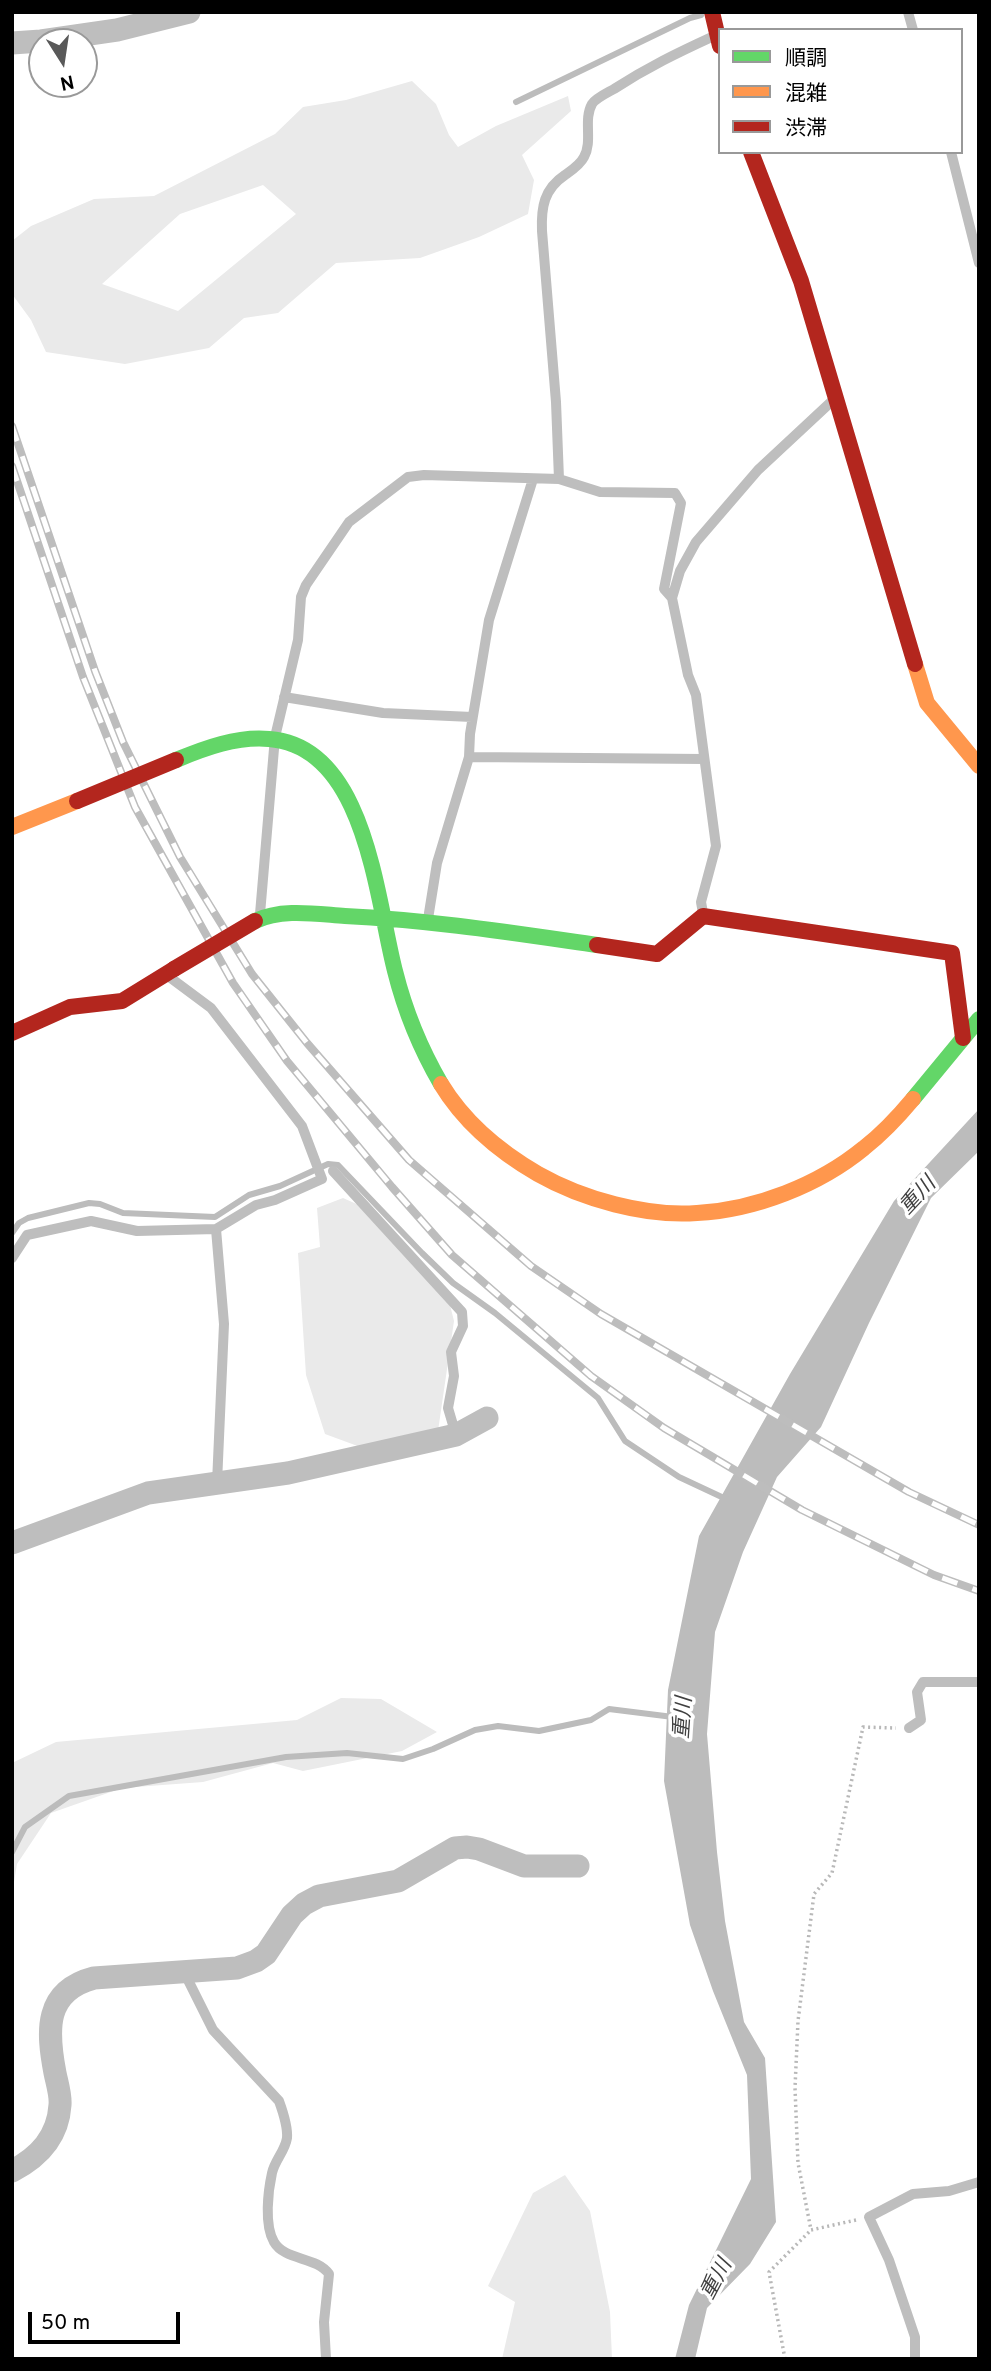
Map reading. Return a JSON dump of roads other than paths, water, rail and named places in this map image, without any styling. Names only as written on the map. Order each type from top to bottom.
[{"type":"street","points":[[12,43],[117,30],[189,12]]},
{"type":"street","points":[[712,12],[718,40]]},
{"type":"street","points":[[752,154],[801,281],[927,703],[979,766]]},
{"type":"street","points":[[12,827],[205,747],[275,737],[306,750],[322,761],[337,778],[347,798],[359,830],[407,1014],[428,1062],[451,1098],[476,1127],[507,1155],[567,1189],[604,1202],[646,1210],[700,1213],[744,1205],[815,1180],[845,1163],[871,1143],[899,1115],[979,1019]]},
{"type":"street","points":[[12,1033],[70,1007],[122,1001],[257,920],[291,914],[383,917],[657,954],[703,916],[952,953],[963,1038]]},
{"type":"street","points":[[12,1543],[148,1493],[288,1473],[456,1435],[487,1418]]},
{"type":"street","points":[[12,2171],[28,2163],[41,2151],[51,2137],[58,2119],[60,2102],[50,2047],[50,2031],[53,2011],[62,1995],[78,1983],[94,1978],[237,1968],[266,1954],[292,1915],[304,1904],[319,1896],[398,1881],[455,1849],[480,1849],[524,1866],[578,1866]]},
{"type":"lane","points":[[559,479],[556,402],[541,210],[547,192],[556,180],[579,164],[586,155],[589,133],[587,116],[593,102],[652,64],[718,40]]},
{"type":"lane","points":[[952,154],[979,262]]},
{"type":"lane","points":[[703,916],[701,902],[716,846],[696,695],[688,675],[673,598],[680,571],[696,542],[758,470],[836,397]]},
{"type":"lane","points":[[257,920],[275,737],[298,640],[300,597],[349,522],[408,477],[424,475],[559,479],[600,492],[675,493],[681,503],[664,589],[673,598]]},
{"type":"lane","points":[[428,922],[437,863],[469,757],[472,717],[489,620],[533,479]]},
{"type":"lane","points":[[284,697],[383,713],[472,717]]},
{"type":"lane","points":[[469,757],[704,759]]},
{"type":"lane","points":[[12,1258],[27,1235],[91,1221],[137,1231],[216,1229],[256,1205],[275,1200],[322,1179],[302,1126],[294,1115],[211,1008],[170,972]]},
{"type":"lane","points":[[333,1171],[462,1312],[463,1326],[452,1352],[454,1376],[448,1408],[456,1435]]},
{"type":"lane","points":[[216,1229],[224,1324],[217,1483]]},
{"type":"lane","points":[[909,1728],[921,1720],[917,1692],[923,1682],[979,1682]]},
{"type":"lane","points":[[184,1972],[213,2030],[279,2101],[284,2114],[287,2136],[285,2148],[272,2171],[267,2222],[274,2243],[283,2251],[324,2267],[329,2274],[324,2322],[326,2359]]},
{"type":"lane","points":[[915,2359],[915,2337],[889,2260],[869,2217],[913,2194],[949,2192],[979,2182]]},
{"type":"water","name":"重川","points":[[979,1109],[979,1151],[931,1198],[821,1427],[777,1477],[743,1552],[715,1632],[707,1734],[717,1852],[725,1921],[744,2022],[765,2058],[776,2222],[750,2264],[707,2308],[695,2359],[675,2359],[689,2305],[751,2179],[747,2075],[690,1925],[664,1781],[668,1690],[699,1536],[790,1374],[894,1201]]},
{"type":"waterway","points":[[516,102],[701,15]]},
{"type":"waterway","points":[[12,1233],[19,1223],[28,1218],[89,1203],[100,1204],[123,1213],[215,1217],[249,1195],[280,1186],[328,1164],[338,1165],[453,1283],[495,1313],[598,1398],[625,1441],[679,1477],[726,1499]]},
{"type":"waterway","name":"重川","points":[[12,1852],[25,1827],[69,1796],[286,1757],[347,1753],[403,1759],[475,1730],[498,1726],[539,1731],[591,1720],[609,1709],[673,1717]]},
{"type":"railway","points":[[12,426],[95,671],[123,742],[180,857],[252,974],[307,1043],[409,1160],[531,1266],[601,1314],[909,1492],[979,1525]]},
{"type":"railway","points":[[12,466],[83,677],[135,807],[233,983],[287,1061],[392,1187],[452,1255],[591,1376],[664,1428],[802,1510],[934,1575],[979,1591]]}]
